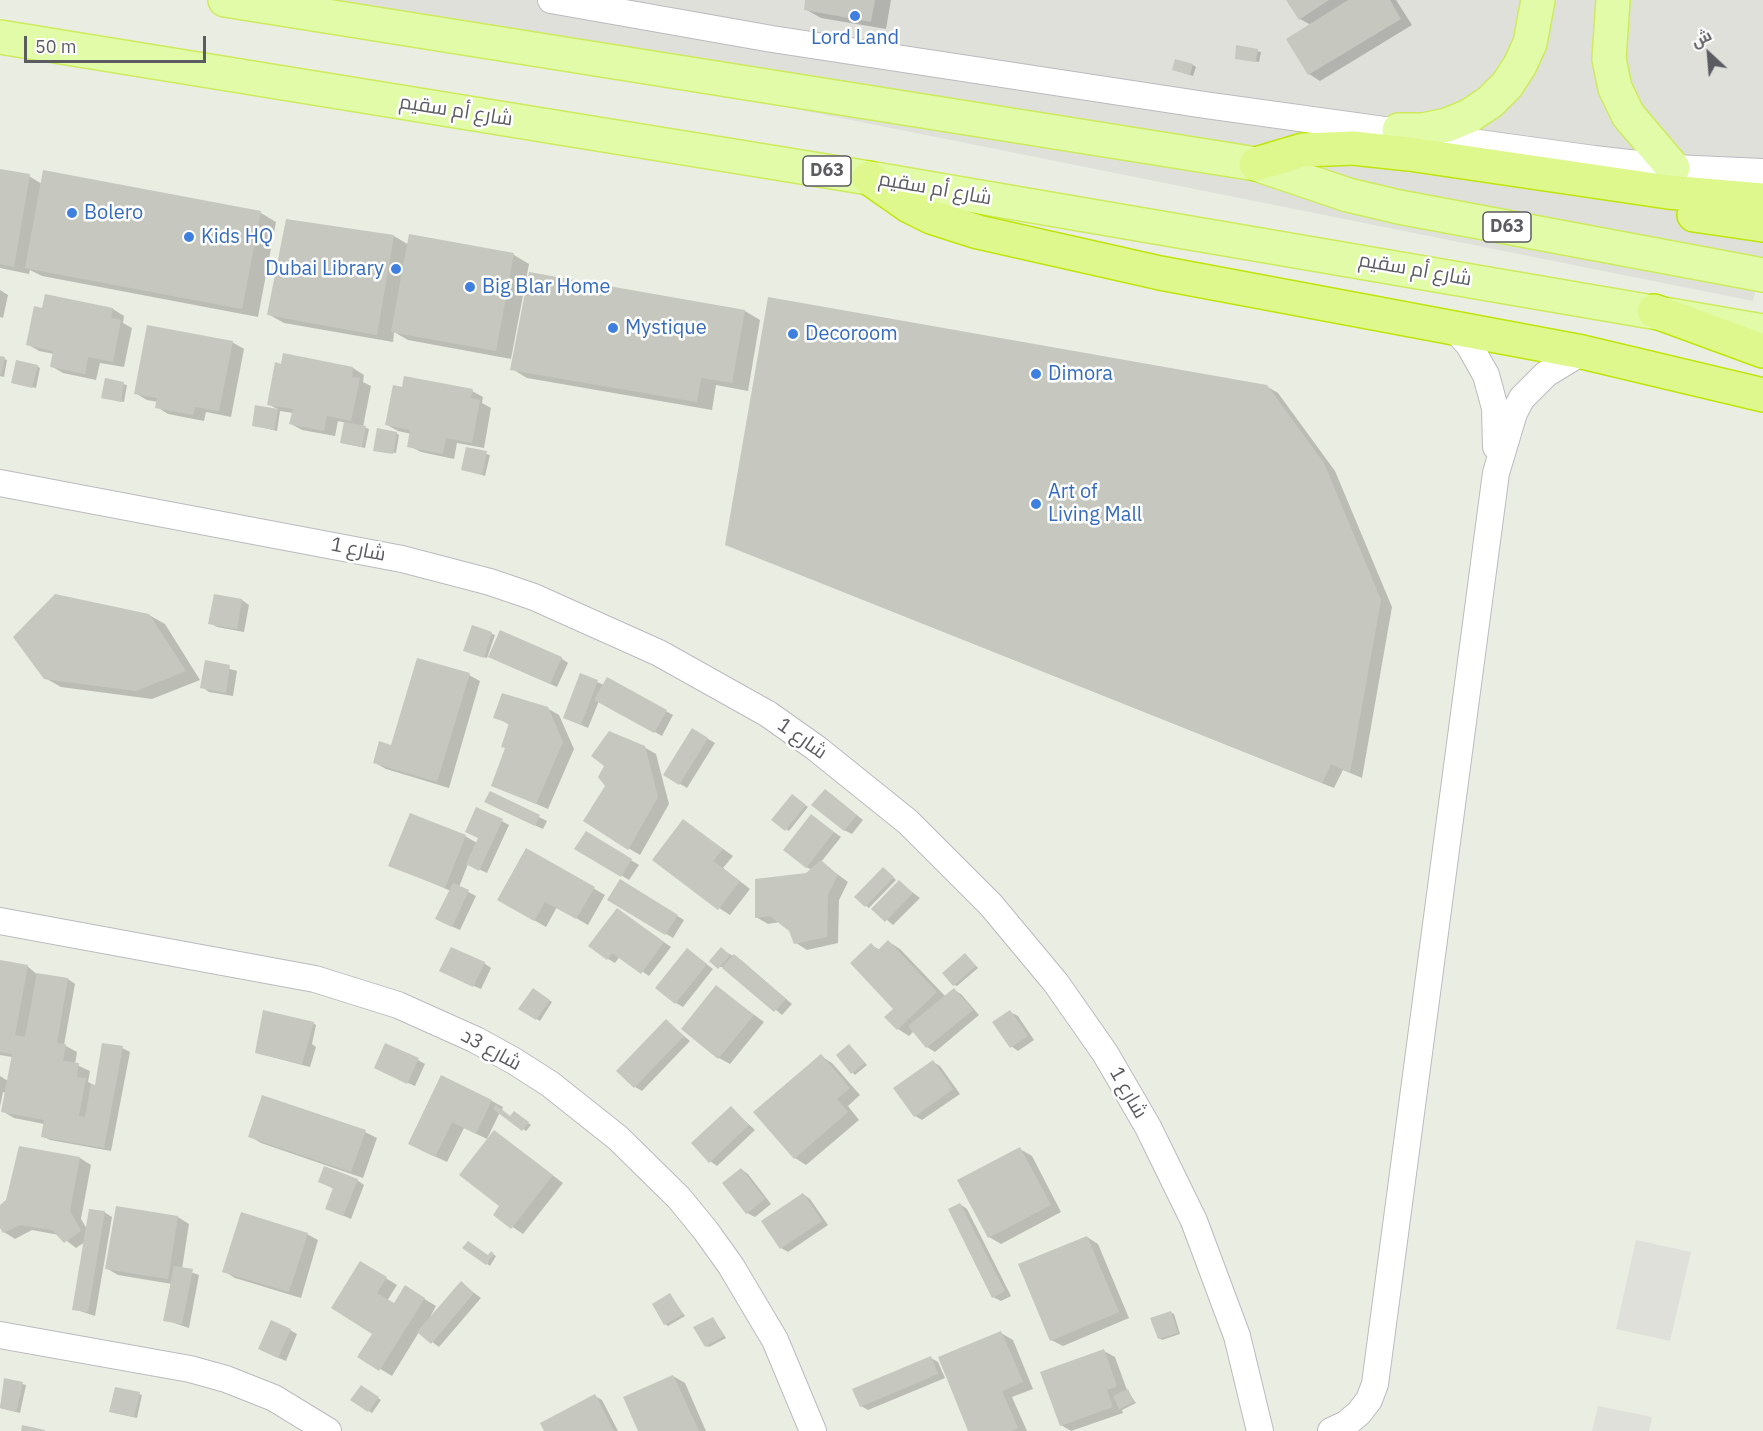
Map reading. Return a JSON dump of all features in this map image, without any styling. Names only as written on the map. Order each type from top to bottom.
[{"type":"highway","points":[[1269,169],[1303,150],[1353,148],[1409,154],[1668,192],[1763,200]]},
{"type":"highway","points":[[1269,169],[1319,164],[1359,164],[1763,225]]},
{"type":"highway","points":[[869,178],[924,213],[978,232],[1160,273],[1451,325],[1582,352],[1763,395]]},
{"type":"highway","points":[[1654,311],[1763,351]]},
{"type":"main road","name":"D63","points":[[225,0],[1269,169],[1348,195],[1399,207],[1763,274]]},
{"type":"main road","points":[[1398,130],[1423,130],[1447,125],[1469,116],[1490,102],[1507,85],[1520,65],[1530,42],[1538,0]]},
{"type":"main road","points":[[1613,0],[1609,59],[1615,88],[1628,115],[1673,168]]},
{"type":"main road","name":"شارع أم سقيم","points":[[0,38],[869,178],[1763,331]]},
{"type":"street","points":[[551,0],[909,61],[1205,105],[1594,159],[1673,168],[1763,172]]},
{"type":"street","points":[[1331,1431],[1346,1424],[1359,1413],[1369,1400],[1375,1384],[1496,473],[1495,408],[1492,391],[1478,360],[1451,325]]},
{"type":"street","points":[[1496,473],[1514,413],[1522,398],[1546,374],[1582,352]]},
{"type":"street","name":"شارع 1","points":[[0,483],[402,559],[490,582],[555,606],[659,653],[768,714],[816,748],[908,822],[991,905],[1056,983],[1105,1053],[1148,1127],[1202,1240],[1237,1336],[1260,1431]]},
{"type":"street","name":"شارع 3د","points":[[0,921],[315,979],[398,1005],[459,1031],[514,1061],[550,1084],[618,1138],[679,1198],[706,1231],[731,1266],[775,1340],[813,1431]]},
{"type":"street","points":[[0,1335],[190,1369],[226,1379],[274,1398],[328,1431]]},
{"type":"shaded area","points":[[253,0],[1763,0],[1763,256],[1753,301]]},
{"type":"shaded area","points":[[1636,1240],[1691,1252],[1670,1341],[1616,1329]]},
{"type":"shaded area","points":[[1598,1406],[1652,1417],[1649,1431],[1592,1431]]},
{"type":"building","name":"Lord Land","points":[[805,0],[875,0],[871,22],[804,10]]},
{"type":"building","points":[[1286,0],[1329,0],[1299,20]]},
{"type":"building","points":[[1348,0],[1390,0],[1401,19],[1308,75],[1286,39]]},
{"type":"building","points":[[1236,45],[1258,49],[1256,62],[1235,59]]},
{"type":"building","points":[[1175,59],[1193,64],[1190,75],[1172,70]]},
{"type":"building","points":[[0,169],[30,174],[14,267],[0,264]]},
{"type":"building","points":[[43,170],[261,211],[242,309],[25,268]]},
{"type":"building","points":[[286,219],[394,235],[377,335],[267,315]]},
{"type":"building","points":[[409,234],[514,253],[496,351],[391,332]]},
{"type":"building","points":[[529,272],[745,310],[732,383],[701,378],[697,402],[510,370]]},
{"type":"building","points":[[45,294],[113,308],[111,318],[121,320],[113,362],[88,357],[85,374],[50,367],[53,351],[26,345],[34,306],[42,308]]},
{"type":"building","name":"Art of Living Mall","points":[[768,297],[1267,385],[1324,463],[1381,600],[1350,773],[1331,764],[1322,783],[725,545]]},
{"type":"building","points":[[147,325],[233,341],[219,411],[195,407],[193,415],[155,408],[157,398],[134,394]]},
{"type":"building","points":[[283,353],[353,367],[352,377],[360,378],[351,421],[327,416],[324,431],[289,424],[293,409],[267,405],[275,362],[281,364]]},
{"type":"building","points":[[0,356],[5,357],[1,374],[0,373]]},
{"type":"building","points":[[16,360],[38,365],[32,388],[11,383]]},
{"type":"building","points":[[404,376],[473,389],[471,398],[480,400],[472,443],[446,438],[443,454],[407,447],[410,430],[385,425],[393,385],[402,387]]},
{"type":"building","points":[[105,378],[124,382],[121,402],[101,398]]},
{"type":"building","points":[[255,405],[278,409],[274,430],[252,426]]},
{"type":"building","points":[[344,422],[366,426],[362,447],[340,443]]},
{"type":"building","points":[[377,428],[397,432],[393,454],[373,451]]},
{"type":"building","points":[[466,447],[487,451],[482,475],[461,470]]},
{"type":"building","points":[[55,594],[149,614],[186,671],[136,691],[44,679],[13,637]]},
{"type":"building","points":[[214,594],[242,599],[237,629],[208,624]]},
{"type":"building","points":[[472,625],[492,632],[484,658],[463,651]]},
{"type":"building","points":[[500,630],[562,657],[550,684],[488,657]]},
{"type":"building","points":[[417,658],[470,673],[437,782],[373,763],[379,741],[391,745]]},
{"type":"building","points":[[205,660],[230,665],[226,693],[200,688]]},
{"type":"building","points":[[580,673],[598,680],[581,725],[563,718]]},
{"type":"building","points":[[607,677],[667,710],[654,733],[594,700]]},
{"type":"building","points":[[502,693],[548,707],[563,742],[536,804],[491,786],[505,748],[501,747],[509,723],[493,718]]},
{"type":"building","points":[[692,728],[708,738],[679,785],[663,775]]},
{"type":"building","points":[[609,731],[645,746],[658,797],[628,850],[583,821],[605,786],[598,777],[604,766],[591,756]]},
{"type":"building","points":[[825,789],[857,815],[844,831],[811,805]]},
{"type":"building","points":[[490,791],[540,815],[535,826],[484,802]]},
{"type":"building","points":[[792,794],[806,805],[785,831],[771,820]]},
{"type":"building","points":[[476,807],[503,819],[479,871],[466,864],[478,838],[465,832]]},
{"type":"building","points":[[410,813],[466,835],[445,888],[388,866]]},
{"type":"building","points":[[811,814],[834,832],[806,868],[783,850]]},
{"type":"building","points":[[683,819],[723,849],[713,861],[740,881],[718,910],[652,860]]},
{"type":"building","points":[[586,831],[632,859],[621,877],[574,849]]},
{"type":"building","points":[[526,848],[595,887],[576,919],[545,902],[534,921],[497,900]]},
{"type":"building","points":[[821,860],[838,875],[828,894],[827,937],[794,944],[789,931],[770,916],[755,918],[755,879],[806,873]]},
{"type":"building","points":[[883,867],[894,877],[865,907],[854,897]]},
{"type":"building","points":[[620,879],[678,915],[665,935],[607,900]]},
{"type":"building","points":[[899,880],[913,893],[885,922],[871,909]]},
{"type":"building","points":[[453,883],[469,890],[452,927],[435,919]]},
{"type":"building","points":[[617,908],[664,942],[641,974],[612,953],[607,960],[588,946]]},
{"type":"building","points":[[888,940],[937,992],[897,1030],[884,1017],[893,1009],[850,963],[871,943],[878,950]]},
{"type":"building","points":[[451,947],[485,962],[473,987],[439,971]]},
{"type":"building","points":[[721,947],[730,955],[718,969],[709,961]]},
{"type":"building","points":[[687,948],[707,964],[675,1004],[655,988]]},
{"type":"building","points":[[965,953],[976,966],[953,986],[942,973]]},
{"type":"building","points":[[734,954],[786,999],[774,1012],[722,968]]},
{"type":"building","points":[[0,960],[28,965],[15,1035],[25,1037],[37,973],[68,978],[57,1043],[66,1044],[63,1061],[79,1063],[77,1077],[86,1078],[79,1116],[85,1117],[91,1084],[95,1085],[102,1043],[123,1046],[104,1148],[41,1137],[44,1120],[1,1112],[12,1054],[0,1052]]},
{"type":"building","points":[[716,985],[754,1015],[718,1059],[681,1029]]},
{"type":"building","points":[[533,988],[550,1000],[536,1020],[518,1009]]},
{"type":"building","points":[[954,988],[973,1010],[926,1048],[908,1026]]},
{"type":"building","points":[[263,1010],[314,1022],[302,1064],[255,1053]]},
{"type":"building","points":[[1010,1010],[1028,1036],[1010,1048],[992,1022]]},
{"type":"building","points":[[666,1019],[684,1036],[634,1088],[616,1071]]},
{"type":"building","points":[[385,1043],[419,1058],[407,1084],[374,1068]]},
{"type":"building","points":[[849,1044],[865,1063],[851,1074],[836,1055]]},
{"type":"building","points":[[821,1054],[850,1088],[837,1099],[848,1112],[794,1159],[753,1112]]},
{"type":"building","points":[[933,1060],[953,1089],[914,1117],[893,1088]]},
{"type":"building","points":[[441,1075],[492,1100],[476,1134],[452,1122],[435,1157],[408,1144]]},
{"type":"building","points":[[262,1095],[366,1130],[351,1172],[248,1137]]},
{"type":"building","points":[[496,1105],[510,1116],[514,1111],[529,1122],[522,1131],[493,1109]]},
{"type":"building","points":[[731,1106],[749,1125],[709,1163],[691,1143]]},
{"type":"building","points":[[494,1130],[553,1175],[511,1229],[493,1215],[499,1206],[459,1175]]},
{"type":"building","points":[[19,1146],[80,1157],[70,1211],[81,1231],[64,1243],[52,1230],[20,1225],[3,1233],[0,1228],[0,1205],[6,1200]]},
{"type":"building","points":[[1020,1147],[1051,1205],[988,1238],[957,1180]]},
{"type":"building","points":[[324,1166],[358,1179],[343,1216],[325,1209],[333,1188],[318,1182]]},
{"type":"building","points":[[741,1168],[765,1199],[746,1214],[722,1183]]},
{"type":"building","points":[[803,1193],[822,1221],[780,1249],[761,1221]]},
{"type":"building","points":[[960,1203],[1005,1291],[992,1298],[948,1209]]},
{"type":"building","points":[[116,1206],[178,1216],[168,1279],[105,1269]]},
{"type":"building","points":[[89,1209],[105,1211],[88,1312],[72,1310]]},
{"type":"building","points":[[241,1212],[308,1233],[289,1292],[222,1272]]},
{"type":"building","points":[[1087,1236],[1119,1312],[1050,1341],[1018,1264]]},
{"type":"building","points":[[468,1241],[488,1255],[491,1251],[494,1254],[486,1265],[462,1248]]},
{"type":"building","points":[[360,1261],[387,1277],[377,1293],[394,1303],[405,1285],[425,1298],[379,1371],[357,1357],[372,1334],[331,1308]]},
{"type":"building","points":[[174,1266],[193,1269],[182,1324],[163,1321]]},
{"type":"building","points":[[461,1281],[474,1293],[431,1344],[417,1332]]},
{"type":"building","points":[[670,1293],[683,1314],[664,1325],[652,1304]]},
{"type":"building","points":[[1171,1311],[1178,1333],[1158,1339],[1150,1318]]},
{"type":"building","points":[[713,1317],[724,1336],[705,1347],[693,1327]]},
{"type":"building","points":[[271,1320],[291,1329],[278,1358],[258,1349]]},
{"type":"building","points":[[1001,1331],[1023,1382],[1002,1391],[1018,1428],[1011,1431],[968,1431],[938,1357]]},
{"type":"building","points":[[1104,1349],[1117,1386],[1107,1390],[1113,1407],[1060,1426],[1040,1372]]},
{"type":"building","points":[[931,1356],[938,1374],[860,1407],[852,1389]]},
{"type":"building","points":[[673,1375],[699,1431],[638,1431],[623,1397]]},
{"type":"building","points":[[4,1378],[23,1382],[16,1412],[0,1408]]},
{"type":"building","points":[[361,1385],[379,1397],[368,1412],[350,1400]]},
{"type":"building","points":[[115,1387],[140,1392],[134,1417],[109,1412]]},
{"type":"building","points":[[1128,1389],[1134,1402],[1119,1409],[1113,1396]]},
{"type":"building","points":[[595,1394],[614,1431],[544,1431],[540,1423]]},
{"type":"building","points":[[22,1425],[45,1430],[45,1431],[21,1431]]},
{"type":"place","name":"Lord Land","points":[[855,16]]},
{"type":"place","name":"Bolero","points":[[72,213]]},
{"type":"place","name":"Kids HQ","points":[[189,237]]},
{"type":"place","name":"Dubai Library","points":[[396,269]]},
{"type":"place","name":"Big Blar Home","points":[[470,287]]},
{"type":"place","name":"Mystique","points":[[613,328]]},
{"type":"place","name":"Decoroom","points":[[793,334]]},
{"type":"place","name":"Dimora","points":[[1036,374]]},
{"type":"place","name":"Art of Living Mall","points":[[1036,504]]}]
